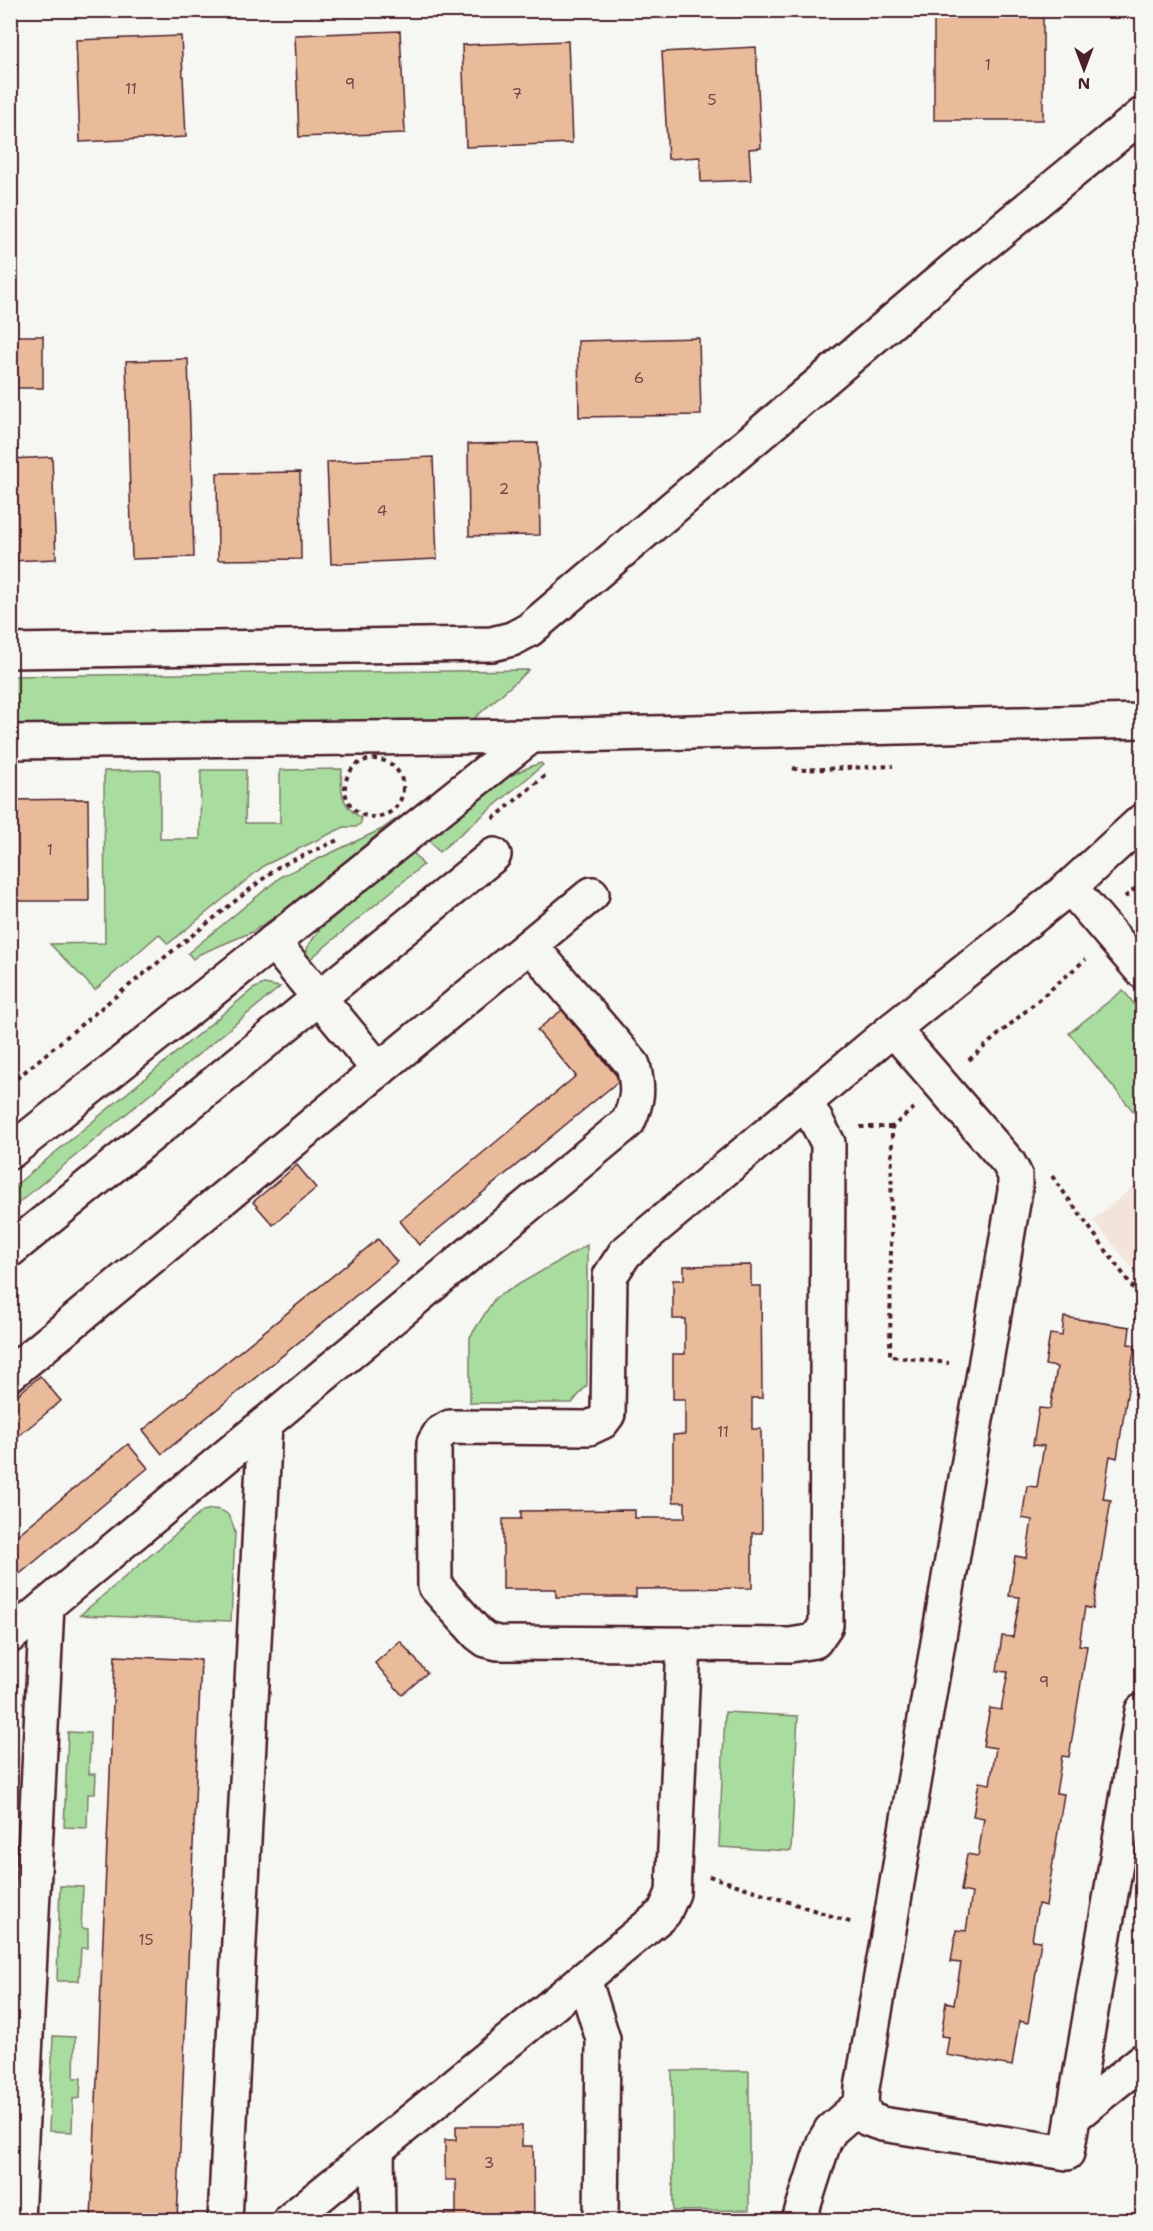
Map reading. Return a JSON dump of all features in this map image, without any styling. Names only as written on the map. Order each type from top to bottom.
[{"type":"street","points":[[10,651],[492,644],[512,639],[529,630],[945,276],[1143,116]]},
{"type":"street","points":[[10,742],[531,736],[1143,721]]},
{"type":"street","points":[[10,1152],[531,736]]},
{"type":"street","points":[[806,1102],[828,1143],[826,1625],[815,1641],[790,1645],[498,1643],[486,1640],[435,1586],[434,1443],[440,1433],[450,1427],[589,1428],[602,1422],[608,1414],[610,1276],[624,1253],[893,1029],[1070,887],[1143,821]]},
{"type":"street","points":[[10,1250],[494,855]]},
{"type":"street","points":[[1070,887],[1143,970]]},
{"type":"street","points":[[10,1374],[592,894]]},
{"type":"street","points":[[273,942],[379,1071]]},
{"type":"street","points":[[10,1636],[628,1122],[637,1102],[637,1082],[633,1065],[531,946]]},
{"type":"street","points":[[893,1029],[1008,1162],[1015,1175],[1015,1191],[862,2088],[861,2104],[868,2119],[882,2124],[1067,2153],[1143,1711]]},
{"type":"street","points":[[225,2220],[265,1424]]},
{"type":"street","points":[[17,2220],[20,1958],[47,1605]]},
{"type":"street","points":[[290,2220],[663,1913],[674,1893],[684,1644]]},
{"type":"street","points":[[584,1979],[603,2039],[601,2220]]},
{"type":"street","points":[[1073,2117],[1143,2061]]},
{"type":"street","points":[[799,2220],[824,2142],[831,2130],[861,2104]]},
{"type":"street","points":[[377,2149],[378,2220]]},
{"type":"path","points":[[369,822],[376,816],[386,814],[399,802],[403,793],[403,784],[394,766],[376,759],[366,759],[351,770],[346,779],[346,798],[358,812],[367,816],[376,816]]},
{"type":"path","points":[[10,1084],[278,867],[343,837]]},
{"type":"path","points":[[1052,1176],[1143,1300]]},
{"type":"path","points":[[675,1864],[888,1935]]},
{"type":"shaded area","points":[[1142,1180],[1142,1279],[1093,1220]]},
{"type":"green space","points":[[529,670],[469,723],[11,729],[10,676]]},
{"type":"green space","points":[[541,763],[543,765],[439,852],[428,839],[467,805],[495,785],[524,769]]},
{"type":"green space","points":[[342,769],[343,797],[349,808],[361,818],[361,823],[356,827],[344,827],[265,865],[168,944],[159,934],[95,990],[50,944],[105,943],[104,771],[160,770],[160,839],[200,839],[201,770],[246,770],[245,823],[280,823],[280,770]]},
{"type":"green space","points":[[400,816],[284,911],[252,932],[193,959],[188,953],[282,876],[382,829]]},
{"type":"green space","points":[[413,852],[423,865],[310,959],[306,955],[308,946],[320,929]]},
{"type":"green space","points":[[264,984],[280,987],[11,1209],[11,1189],[253,989]]},
{"type":"green space","points":[[1123,990],[1142,1014],[1142,1122],[1069,1033]]},
{"type":"green space","points":[[587,1245],[587,1385],[572,1403],[470,1403],[470,1337],[495,1298]]},
{"type":"green space","points":[[212,1509],[228,1515],[235,1533],[231,1621],[80,1615],[203,1511]]},
{"type":"green space","points":[[725,1712],[798,1716],[791,1851],[719,1847]]},
{"type":"green space","points":[[68,1732],[90,1733],[89,1774],[96,1774],[95,1794],[88,1794],[87,1828],[64,1827]]},
{"type":"green space","points":[[60,1886],[83,1887],[81,1928],[88,1929],[88,1948],[81,1948],[79,1981],[57,1981]]},
{"type":"green space","points":[[53,2036],[75,2037],[74,2078],[81,2078],[80,2098],[73,2099],[72,2132],[49,2131]]},
{"type":"green space","points":[[672,2071],[749,2071],[749,2210],[673,2211]]},
{"type":"building","points":[[934,10],[1043,10],[1043,120],[934,120]]},
{"type":"building","points":[[400,31],[405,133],[299,137],[295,35]]},
{"type":"building","points":[[181,36],[186,137],[80,142],[76,40]]},
{"type":"building","points":[[568,41],[572,143],[466,147],[462,45]]},
{"type":"building","points":[[756,47],[761,148],[749,149],[751,180],[701,182],[700,157],[668,159],[662,52]]},
{"type":"building","points":[[10,336],[43,336],[43,388],[10,388]]},
{"type":"building","points":[[699,338],[701,415],[579,417],[578,341]]},
{"type":"building","points":[[188,359],[194,557],[132,559],[126,361]]},
{"type":"building","points":[[538,443],[540,535],[469,536],[468,444]]},
{"type":"building","points":[[52,457],[56,559],[10,561],[10,459]]},
{"type":"building","points":[[433,457],[437,559],[331,564],[327,462]]},
{"type":"building","points":[[300,472],[301,559],[218,560],[217,473]]},
{"type":"building","points":[[88,799],[89,901],[10,901],[10,800]]},
{"type":"building","points":[[562,1010],[620,1080],[419,1245],[400,1221],[576,1076],[537,1030]]},
{"type":"building","points":[[297,1165],[316,1188],[273,1225],[253,1202]]},
{"type":"building","points":[[378,1239],[397,1262],[162,1454],[143,1430]]},
{"type":"building","points":[[751,1265],[751,1286],[761,1286],[762,1398],[752,1398],[752,1429],[761,1429],[762,1533],[752,1533],[752,1588],[636,1589],[636,1597],[556,1597],[556,1589],[503,1589],[503,1519],[521,1519],[521,1511],[635,1510],[635,1518],[685,1518],[685,1502],[673,1502],[673,1435],[685,1434],[685,1399],[673,1399],[673,1354],[685,1354],[685,1319],[673,1319],[673,1280],[684,1280],[684,1266]]},
{"type":"building","points":[[1064,1317],[1130,1327],[1128,1344],[1135,1345],[1117,1458],[1110,1456],[1103,1499],[1111,1500],[1093,1609],[1085,1607],[1079,1645],[1087,1646],[1069,1757],[1062,1756],[1056,1793],[1064,1794],[1046,1906],[1038,1904],[1032,1940],[1041,1941],[1028,2023],[1019,2021],[1012,2066],[946,2055],[949,2037],[941,2036],[946,2002],[954,2004],[961,1963],[951,1962],[956,1930],[966,1931],[972,1893],[961,1891],[967,1854],[978,1856],[984,1818],[973,1816],[979,1782],[990,1784],[996,1748],[983,1746],[990,1708],[1001,1710],[1008,1672],[997,1671],[1002,1636],[1013,1637],[1020,1597],[1009,1596],[1015,1556],[1026,1558],[1032,1520],[1022,1518],[1027,1486],[1037,1487],[1044,1446],[1033,1445],[1039,1408],[1050,1409],[1057,1367],[1045,1365],[1050,1334],[1062,1336]]},
{"type":"building","points":[[40,1376],[61,1401],[10,1443],[10,1401]]},
{"type":"building","points":[[128,1444],[148,1468],[10,1582],[10,1541]]},
{"type":"building","points":[[400,1641],[427,1673],[402,1695],[375,1663]]},
{"type":"building","points":[[115,1656],[201,1660],[177,2220],[91,2220]]},
{"type":"building","points":[[456,2126],[522,2126],[522,2146],[533,2146],[534,2220],[445,2220],[445,2214],[456,2214],[456,2180],[445,2180],[445,2140],[456,2140]]}]
